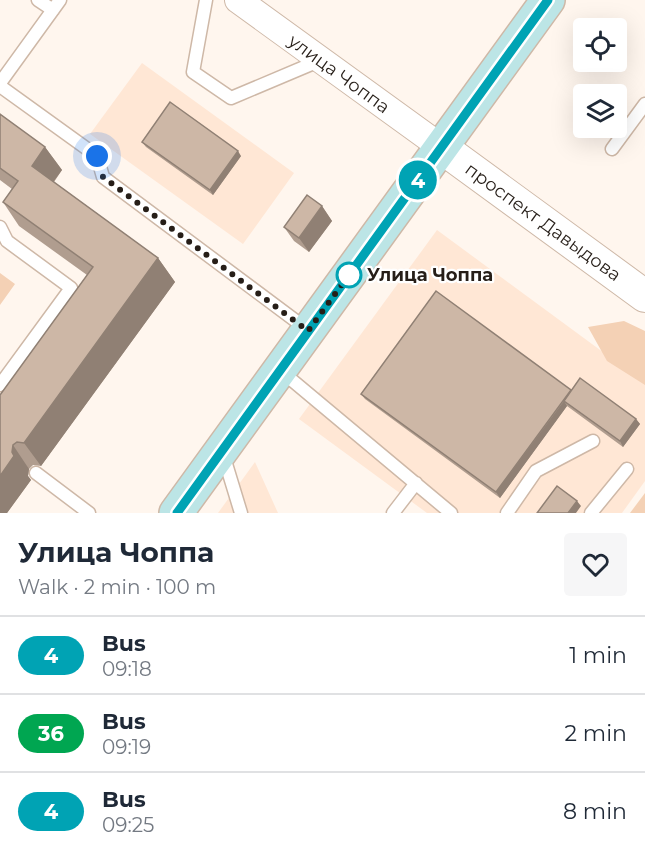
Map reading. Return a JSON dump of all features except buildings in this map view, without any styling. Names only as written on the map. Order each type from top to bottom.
[{"type":"main road","points":[[176,513],[548,0]]},
{"type":"street","name":"улица Чоппа","points":[[238,0],[441,147]]},
{"type":"street","name":"проспект Давыдова","points":[[441,147],[645,296]]},
{"type":"lane","points":[[38,0],[56,5],[0,84],[97,156],[103,177],[308,331]]},
{"type":"lane","points":[[206,0],[194,72],[231,98],[321,60]]},
{"type":"lane","points":[[612,149],[645,104]]},
{"type":"lane","points":[[0,227],[7,241],[71,288],[0,385]]},
{"type":"lane","points":[[280,370],[451,513]]},
{"type":"lane","points":[[507,513],[536,471],[593,441]]},
{"type":"lane","points":[[222,450],[241,513]]},
{"type":"lane","points":[[591,513],[627,469]]},
{"type":"lane","points":[[36,473],[89,513]]},
{"type":"lane","points":[[393,513],[416,483]]},
{"type":"shaded area","points":[[142,63],[294,173],[243,244],[90,134]]},
{"type":"shaded area","points":[[437,230],[645,383],[645,481],[622,513],[427,513],[299,419]]},
{"type":"shaded area","points":[[0,273],[15,284],[0,305]]},
{"type":"shaded area","points":[[624,321],[645,331],[645,385],[607,361],[588,327]]},
{"type":"shaded area","points":[[255,462],[278,513],[218,513]]},
{"type":"shaded area","points":[[645,493],[645,513],[630,513]]},
{"type":"bus line","name":"4","points":[[177,513],[548,0]]},
{"type":"place","name":"Улица Чоппа","points":[[349,275]]},
{"type":"route","points":[[97,156],[103,177],[308,331],[349,275]]}]
